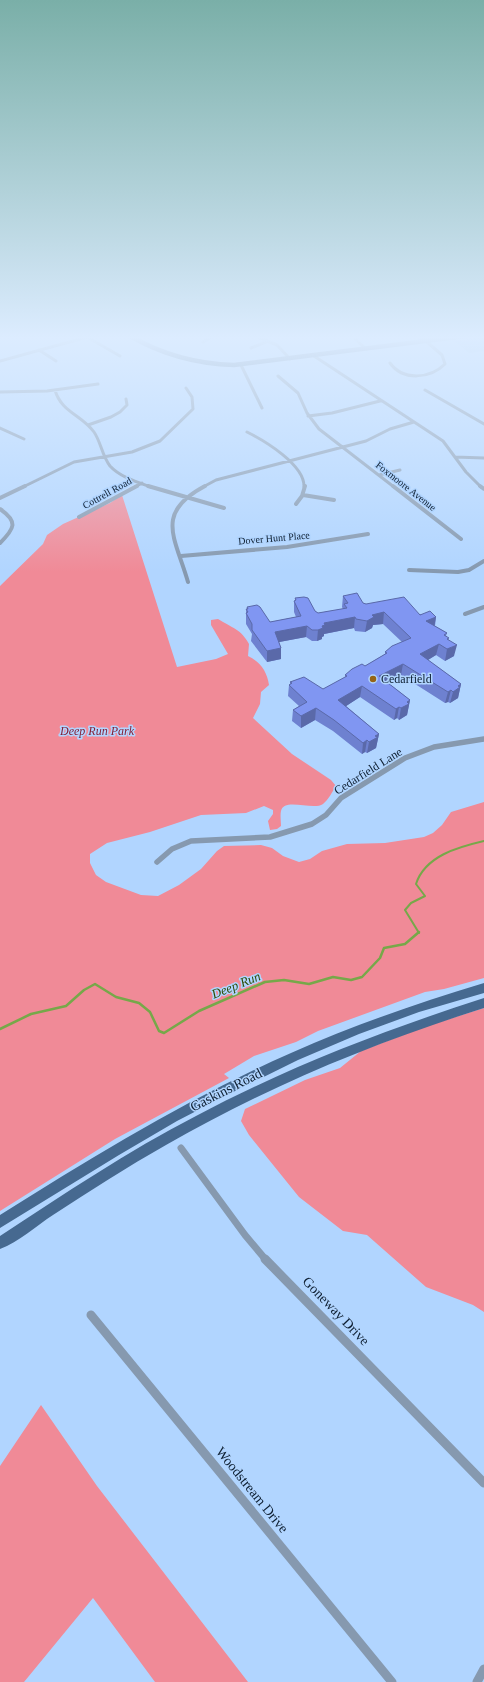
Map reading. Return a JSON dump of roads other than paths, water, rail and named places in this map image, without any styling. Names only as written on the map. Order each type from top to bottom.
[{"type":"main road","name":"Gaskins Road","points":[[0,1222],[118,1147],[226,1088],[365,1027],[417,1008],[484,988]]},
{"type":"main road","name":"Gaskins Road","points":[[0,1243],[103,1176],[161,1141],[224,1107],[355,1047],[433,1018],[484,1003]]},
{"type":"street","points":[[73,414],[88,425],[96,434],[105,456],[115,470],[142,483],[224,508]]},
{"type":"street","points":[[88,425],[114,414]]},
{"type":"street","points":[[0,498],[65,466],[84,460],[143,448],[166,437],[188,414]]},
{"type":"street","points":[[308,416],[320,414]]},
{"type":"street","points":[[402,414],[443,441],[455,456],[466,474],[484,489]]},
{"type":"street","points":[[468,414],[484,424]]},
{"type":"street","name":"Foxmoore Avenue","points":[[308,416],[319,429],[461,539]]},
{"type":"street","points":[[188,582],[181,556],[172,532],[171,519],[175,509],[185,497],[195,490],[216,480],[366,441],[390,429],[414,422]]},
{"type":"street","points":[[0,428],[24,439]]},
{"type":"street","points":[[247,432],[265,441],[300,471],[304,478],[305,487],[303,495],[296,504]]},
{"type":"street","points":[[455,456],[484,458]]},
{"type":"street","points":[[379,475],[400,470]]},
{"type":"street","name":"Cottrell Road","points":[[79,517],[142,483]]},
{"type":"street","points":[[303,495],[334,500]]},
{"type":"street","points":[[0,509],[9,515],[13,523],[11,532],[0,543]]},
{"type":"street","name":"Dover Hunt Place","points":[[181,556],[287,547],[368,534]]},
{"type":"street","points":[[409,570],[458,572],[469,570],[484,561]]},
{"type":"street","points":[[465,614],[484,608]]},
{"type":"street","name":"Cedarfield Lane","points":[[157,862],[176,847],[191,841],[263,838],[312,824],[324,816],[340,798],[406,758],[434,747],[484,740]]},
{"type":"street","name":"Goneway Drive","points":[[181,1148],[245,1235],[271,1266],[484,1483]]},
{"type":"street","name":"Woodstream Drive","points":[[91,1315],[392,1682]]},
{"type":"street","points":[[477,1682],[484,1669]]},
{"type":"waterway","name":"Deep Run","points":[[419,932],[405,910],[411,903],[425,896],[416,884],[420,874],[427,866],[444,854],[464,846],[484,841]]},
{"type":"waterway","name":"Deep Run","points":[[0,1029],[31,1014],[66,1006],[84,990],[95,984],[116,997],[139,1003],[150,1012],[159,1031],[164,1033],[199,1011],[265,982],[284,980],[309,984],[333,977],[351,980],[362,977],[380,958],[384,948],[405,944],[419,932]]},
{"type":"place","name":"Cedarfield","points":[[373,679]]},
{"type":"park label","name":"Deep Run Park","points":[[97,731]]}]
